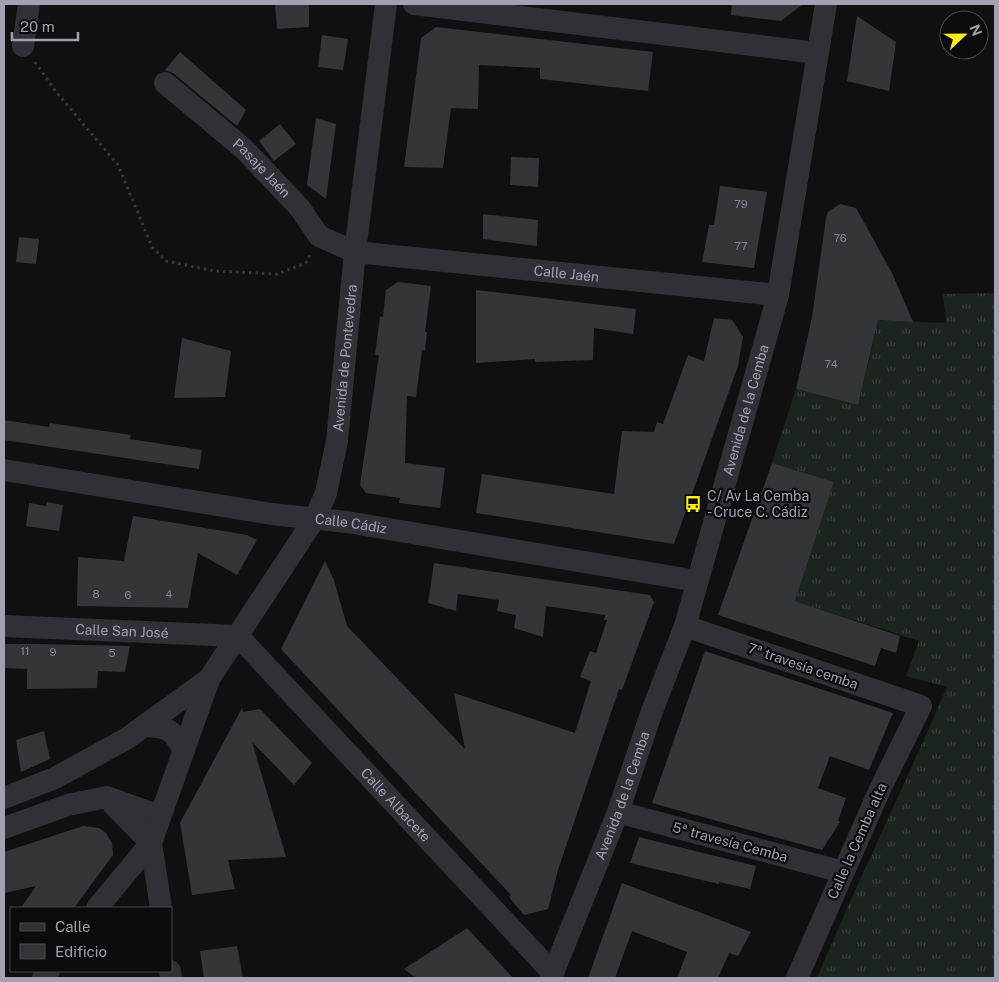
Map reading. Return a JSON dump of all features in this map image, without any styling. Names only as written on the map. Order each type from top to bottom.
[{"type":"street","points":[[24,46],[29,4]]},
{"type":"street","name":"Avenida de Pontevedra","points":[[151,843],[209,679],[315,518],[326,493],[337,441],[355,252],[386,4]]},
{"type":"street","points":[[414,4],[818,54]]},
{"type":"street","name":"Avenida de la Cemba","points":[[552,975],[618,812],[652,711],[685,626],[778,296],[826,4]]},
{"type":"street","name":"Pasaje Jaén","points":[[165,83],[244,149],[300,207],[319,236]]},
{"type":"street","points":[[319,236],[355,252]]},
{"type":"street","name":"Calle Jaén","points":[[355,252],[778,296]]},
{"type":"street","name":"Calle Cádiz","points":[[4,470],[272,514],[315,518],[697,581]]},
{"type":"street","name":"Calle San José","points":[[4,626],[238,636]]},
{"type":"street","name":"7ª travesía cemba","points":[[685,626],[921,706]]},
{"type":"street","name":"Calle Albacete","points":[[238,636],[552,975]]},
{"type":"street","name":"Avenida de Pontevedra","points":[[4,798],[55,778],[126,739],[209,679]]},
{"type":"street","name":"Calle la Cemba alta","points":[[797,978],[881,787],[921,706]]},
{"type":"street","points":[[144,726],[164,727],[175,734],[184,750]]},
{"type":"street","points":[[107,797],[151,843],[161,907]]},
{"type":"street","points":[[4,828],[68,805],[107,797],[160,816]]},
{"type":"street","name":"5ª travesía Cemba","points":[[618,812],[843,872]]},
{"type":"street","points":[[98,907],[151,843]]},
{"type":"path","points":[[24,46],[57,93],[118,165],[152,247],[166,261],[215,271],[277,274],[306,264],[319,236]]},
{"type":"green space","points":[[995,293],[995,978],[817,978],[947,687],[906,676],[919,641],[795,601],[834,482],[772,463],[796,389],[858,405],[876,331],[869,320],[946,323],[943,294]]},
{"type":"building","points":[[275,4],[309,4],[309,27],[277,29]]},
{"type":"building","points":[[732,4],[803,4],[781,21],[731,15]]},
{"type":"building","points":[[857,16],[896,42],[889,91],[847,81]]},
{"type":"building","points":[[436,27],[653,52],[648,91],[540,79],[540,68],[479,65],[478,109],[451,108],[443,168],[404,167],[421,38]]},
{"type":"building","points":[[322,35],[348,39],[343,70],[318,67]]},
{"type":"building","points":[[180,52],[246,110],[237,126],[173,73],[165,70]]},
{"type":"building","points":[[316,118],[336,124],[326,199],[307,185]]},
{"type":"building","points":[[280,124],[296,144],[274,161],[259,141]]},
{"type":"building","points":[[511,157],[539,158],[538,187],[510,185]]},
{"type":"building","points":[[720,186],[767,192],[754,268],[702,262],[709,225],[714,225]]},
{"type":"building","points":[[840,204],[856,208],[892,273],[913,322],[878,320],[858,405],[796,389],[812,317],[826,218],[828,212]]},
{"type":"building","points":[[483,214],[538,220],[537,246],[483,239]]},
{"type":"building","points":[[19,237],[39,239],[36,264],[16,262]]},
{"type":"building","points":[[398,282],[431,286],[425,332],[427,332],[425,351],[422,350],[416,397],[407,396],[405,463],[445,468],[440,508],[399,503],[400,498],[366,493],[360,485],[379,355],[375,355],[380,316],[383,317],[386,290]]},
{"type":"building","points":[[476,290],[636,309],[633,334],[594,328],[593,360],[535,362],[535,359],[476,363]]},
{"type":"building","points":[[714,318],[732,320],[743,337],[738,366],[674,544],[476,513],[482,474],[614,494],[622,431],[654,432],[657,422],[663,424],[688,355],[704,361]]},
{"type":"building","points":[[182,338],[231,351],[225,397],[174,398]]},
{"type":"building","points":[[4,420],[49,427],[50,423],[131,435],[130,439],[202,450],[199,469],[4,440]]},
{"type":"building","points":[[772,463],[834,482],[795,601],[900,636],[896,653],[881,648],[875,666],[718,615]]},
{"type":"building","points":[[47,502],[63,505],[59,531],[26,526],[29,503],[46,506]]},
{"type":"building","points":[[133,516],[247,535],[257,540],[237,575],[198,553],[188,608],[77,606],[78,557],[124,561]]},
{"type":"building","points":[[325,561],[334,580],[347,626],[465,749],[454,693],[575,733],[591,681],[580,677],[590,651],[596,653],[607,620],[604,620],[605,615],[546,606],[543,637],[514,628],[516,615],[497,611],[499,600],[458,594],[456,611],[428,603],[434,563],[650,595],[654,602],[622,690],[619,689],[558,870],[548,909],[524,915],[509,897],[511,895],[281,649]]},
{"type":"building","points":[[4,644],[130,646],[125,672],[98,671],[97,688],[27,689],[27,669],[4,668]]},
{"type":"building","points":[[705,651],[893,713],[869,770],[830,756],[818,788],[846,798],[838,821],[840,822],[822,850],[652,803]]},
{"type":"building","points":[[242,708],[243,712],[260,709],[312,763],[294,785],[252,742],[286,857],[228,860],[235,889],[192,895],[180,823]]},
{"type":"building","points":[[44,731],[50,759],[21,772],[16,740]]},
{"type":"building","points":[[83,826],[99,828],[106,833],[112,843],[113,855],[75,907],[22,907],[36,886],[4,893],[4,852]]},
{"type":"building","points":[[639,837],[756,866],[750,889],[719,882],[719,884],[630,863]]},
{"type":"building","points":[[622,883],[751,932],[738,956],[729,953],[718,978],[677,978],[687,952],[632,931],[615,978],[588,978]]},
{"type":"building","points":[[467,928],[513,978],[416,978],[404,969]]},
{"type":"building","points":[[237,946],[243,978],[204,978],[200,951]]},
{"type":"place","name":"C/ Av La Cemba - Cruce C. Cádiz","points":[[693,504]]}]
